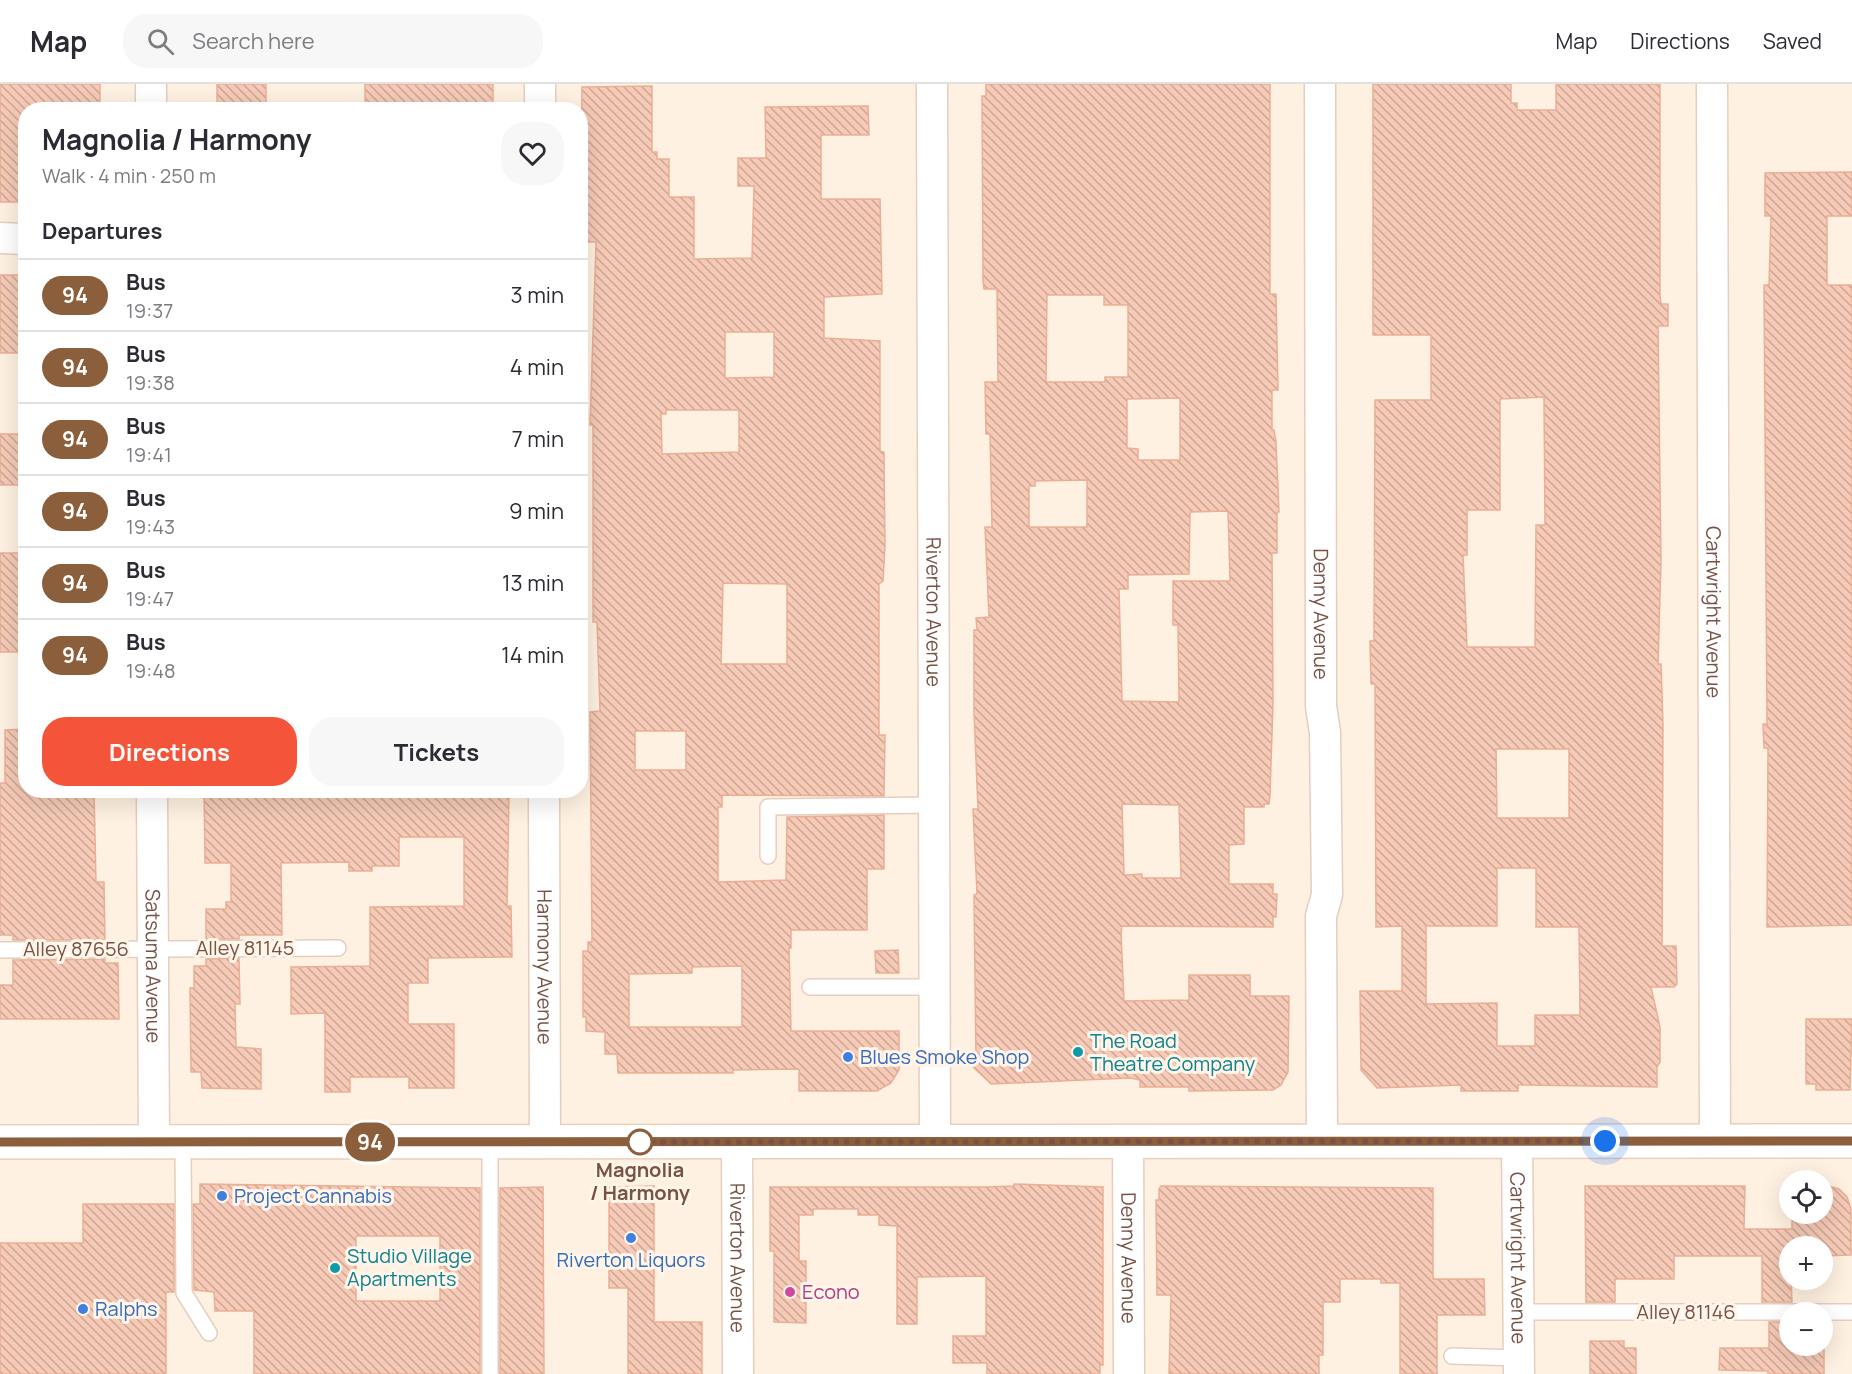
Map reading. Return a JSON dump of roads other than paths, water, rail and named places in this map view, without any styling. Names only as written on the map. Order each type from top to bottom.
[{"type":"main road","points":[[0,1142],[1852,1141]]},
{"type":"street","points":[[151,84],[151,102]]},
{"type":"street","points":[[540,84],[540,102]]},
{"type":"street","name":"Riverton Avenue","points":[[932,84],[935,1141]]},
{"type":"street","name":"Denny Avenue","points":[[1320,84],[1320,706],[1325,733],[1327,895],[1321,916],[1322,1141]]},
{"type":"street","name":"Cartwright Avenue","points":[[1712,84],[1715,1141]]},
{"type":"street","points":[[0,238],[18,238]]},
{"type":"street","name":"Satsuma Avenue","points":[[152,798],[152,948],[168,1142]]},
{"type":"street","name":"Harmony Avenue","points":[[544,798],[545,1142]]},
{"type":"street","name":"Denny Avenue","points":[[1128,1141],[1129,1374]]},
{"type":"street","name":"Riverton Avenue","points":[[737,1142],[738,1374]]},
{"type":"street","name":"Cartwright Avenue","points":[[1517,1142],[1519,1366]]},
{"type":"lane","points":[[768,856],[768,807],[934,805]]},
{"type":"lane","name":"Alley 81145","points":[[152,948],[338,948]]},
{"type":"lane","name":"Alley 87656","points":[[0,950],[152,948]]},
{"type":"lane","points":[[810,987],[935,987]]},
{"type":"lane","points":[[168,1142],[184,1293],[209,1333]]},
{"type":"lane","points":[[490,1142],[490,1374]]},
{"type":"lane","name":"Alley 81146","points":[[1519,1312],[1852,1312]]},
{"type":"lane","points":[[1452,1356],[1519,1366]]},
{"type":"place","name":"The Road Theatre Company","points":[[1078,1052]]},
{"type":"place","name":"Blues Smoke Shop","points":[[848,1057]]},
{"type":"place","name":"Magnolia / Harmony","points":[[640,1142]]},
{"type":"place","name":"Project Cannabis","points":[[222,1196]]},
{"type":"place","name":"Riverton Liquors","points":[[631,1238]]},
{"type":"place","name":"Studio Village Apartments","points":[[335,1268]]},
{"type":"place","name":"Econo","points":[[790,1292]]},
{"type":"place","name":"Ralphs","points":[[83,1309]]}]
